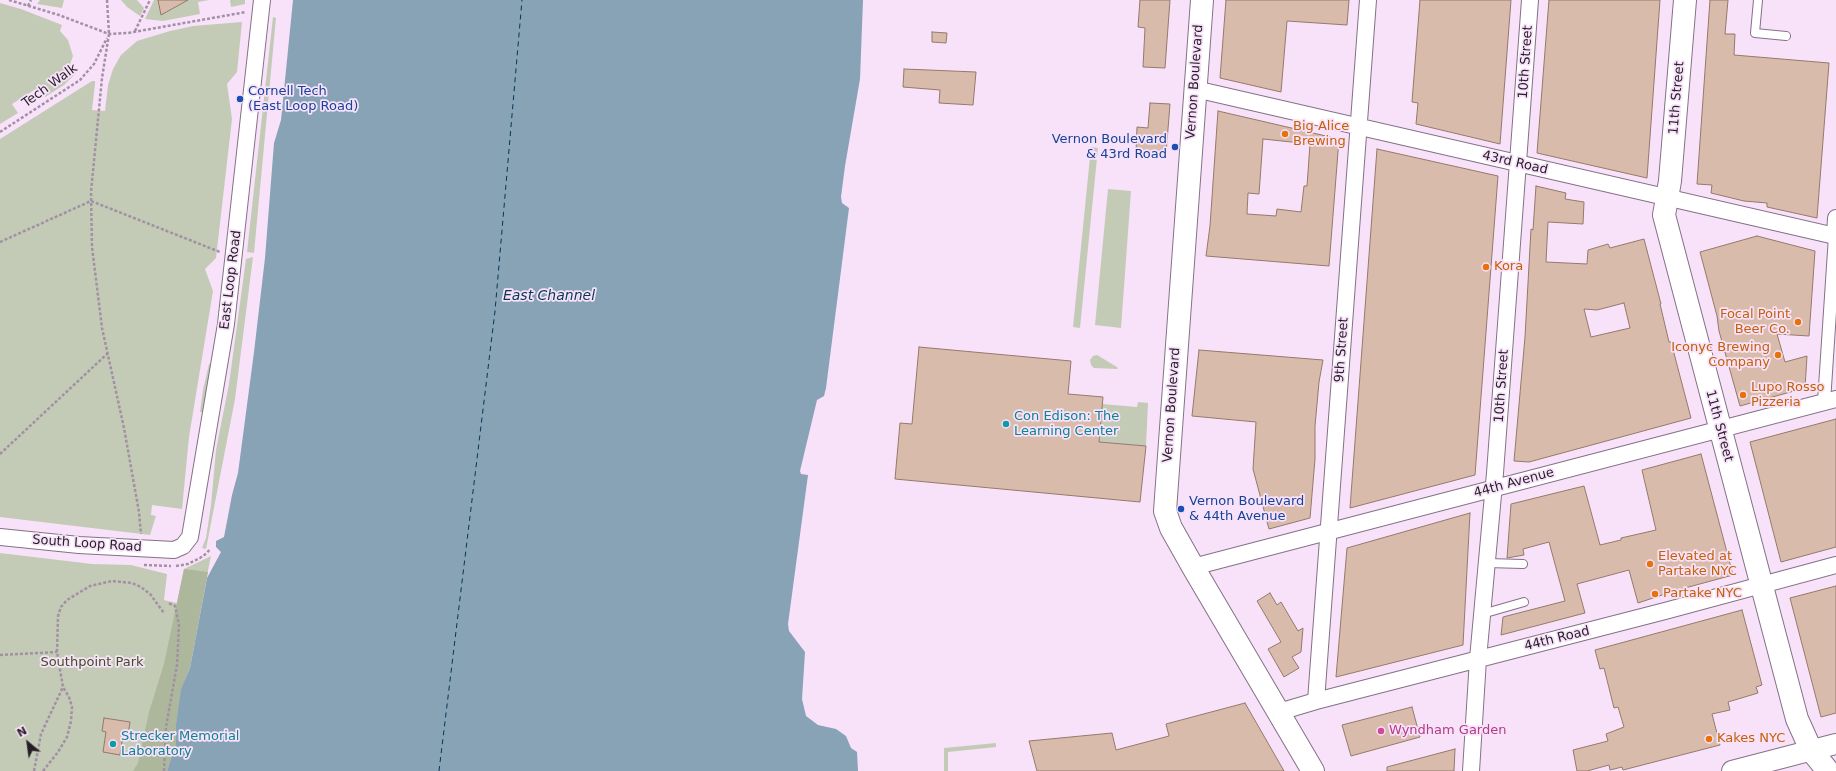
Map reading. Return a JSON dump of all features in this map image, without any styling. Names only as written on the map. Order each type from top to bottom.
[{"type":"main road","name":"Vernon Boulevard","points":[[1202,0],[1164,506],[1168,522],[1193,567],[1313,771]]},
{"type":"main road","name":"11th Street","points":[[1685,0],[1670,181],[1664,215],[1798,724],[1813,761],[1828,771]]},
{"type":"street","name":"9th Street","points":[[1316,701],[1368,0]]},
{"type":"street","name":"10th Street","points":[[1471,771],[1478,659],[1494,488],[1530,0]]},
{"type":"street","name":"East Loop Road","points":[[174,550],[186,544],[191,534],[222,351],[257,6]]},
{"type":"street","name":"43rd Road","points":[[1195,89],[1835,236]]},
{"type":"street","points":[[1830,400],[1836,218]]},
{"type":"street","name":"44th Avenue","points":[[1193,567],[1830,400]]},
{"type":"street","name":"South Loop Road","points":[[0,537],[79,545],[174,550]]},
{"type":"street","name":"44th Road","points":[[1279,712],[1836,565]]},
{"type":"street","points":[[1732,771],[1813,761],[1836,744]]},
{"type":"lane","points":[[1758,0],[1755,33],[1786,36]]},
{"type":"lane","points":[[1487,563],[1523,564]]},
{"type":"lane","points":[[1482,614],[1524,602]]},
{"type":"path","points":[[9,0],[59,15],[109,34],[135,31],[241,12],[257,6]]},
{"type":"path","points":[[28,6],[31,0]]},
{"type":"path","name":"Tech Walk","points":[[0,132],[80,80],[94,64],[109,34],[107,0]]},
{"type":"path","points":[[135,31],[150,0]]},
{"type":"path","points":[[109,34],[102,78],[91,201],[92,247],[102,328],[137,497],[142,538]]},
{"type":"path","points":[[0,242],[91,201],[221,252]]},
{"type":"path","points":[[0,454],[108,354]]},
{"type":"path","points":[[175,566],[188,564],[200,558],[210,549]]},
{"type":"path","points":[[196,555],[200,558]]},
{"type":"path","points":[[43,771],[58,752],[67,737],[71,721],[72,707],[69,697],[63,687],[57,652],[58,616],[61,607],[66,600],[90,586],[112,581],[132,583],[150,594],[164,613]]},
{"type":"path","points":[[164,771],[166,727],[177,665],[179,625],[175,606],[168,603]]},
{"type":"path","points":[[0,655],[57,652]]},
{"type":"path","points":[[34,771],[41,734],[63,687]]},
{"type":"green space","points":[[40,0],[64,0],[62,8],[37,4]]},
{"type":"green space","points":[[121,0],[137,0],[144,8],[140,16],[127,7]]},
{"type":"green space","points":[[154,0],[209,0],[198,2],[200,14],[163,21],[145,19]]},
{"type":"green space","points":[[230,0],[245,0],[245,4],[231,7]]},
{"type":"green space","points":[[0,3],[21,9],[62,25],[60,31],[68,40],[73,56],[69,67],[77,72],[64,85],[45,97],[39,87],[12,104],[18,113],[0,124]]},
{"type":"green space","points":[[273,17],[276,18],[254,253],[247,252]]},
{"type":"green space","points":[[242,22],[237,72],[227,84],[232,119],[216,258],[205,269],[213,291],[189,437],[182,509],[152,505],[151,515],[156,516],[150,535],[0,517],[0,139],[92,81],[95,81],[95,84],[92,110],[105,111],[108,85],[113,69],[121,55],[137,41],[193,26]]},
{"type":"green space","points":[[1091,147],[1098,148],[1080,328],[1073,327]]},
{"type":"green space","points":[[1108,189],[1131,191],[1121,328],[1095,325]]},
{"type":"green space","points":[[253,257],[235,399],[206,549],[202,548],[206,538],[211,505],[216,450],[229,384],[246,259]]},
{"type":"green space","points":[[1097,355],[1118,369],[1094,368],[1091,365],[1090,360],[1093,356]]},
{"type":"green space","points":[[209,364],[211,364],[203,412],[200,412],[203,390]]},
{"type":"green space","points":[[1138,402],[1148,403],[1146,446],[1099,442],[1102,404],[1137,407]]},
{"type":"green space","name":"Southpoint Park","points":[[0,553],[92,564],[131,565],[167,574],[164,600],[177,603],[184,569],[211,556],[176,724],[176,743],[167,771],[0,771]]},
{"type":"green space","points":[[184,569],[208,572],[190,668],[181,689],[176,724],[176,743],[167,771],[133,771],[138,763],[149,712],[164,664]]},
{"type":"green space","points":[[996,743],[996,747],[948,752],[948,771],[944,771],[944,748]]},
{"type":"water","name":"East Channel","points":[[293,0],[863,0],[860,79],[841,197],[842,203],[849,208],[826,388],[824,396],[817,400],[800,471],[801,474],[808,475],[788,624],[789,631],[805,652],[802,699],[806,716],[818,725],[836,729],[846,736],[851,748],[857,752],[858,771],[167,771],[176,743],[176,724],[181,689],[190,668],[207,578],[221,552],[216,547],[216,541],[224,537],[238,473],[265,258],[274,143],[281,120]]},
{"type":"building","points":[[158,0],[188,0],[161,15]]},
{"type":"building","points":[[1140,0],[1170,0],[1165,68],[1143,67],[1145,28],[1138,27]]},
{"type":"building","points":[[1226,0],[1349,0],[1347,25],[1287,21],[1281,92],[1220,78]]},
{"type":"building","points":[[1420,0],[1511,0],[1500,144],[1416,124],[1418,103],[1412,102]]},
{"type":"building","points":[[1549,0],[1660,0],[1647,178],[1537,153]]},
{"type":"building","points":[[1710,0],[1728,0],[1725,34],[1735,34],[1734,55],[1829,63],[1817,218],[1767,207],[1767,203],[1744,201],[1711,193],[1712,185],[1697,184]]},
{"type":"building","points":[[932,32],[947,33],[946,43],[932,42]]},
{"type":"building","points":[[904,69],[976,72],[973,105],[939,103],[940,90],[903,87]]},
{"type":"building","points":[[1150,103],[1170,104],[1166,154],[1136,152],[1137,127],[1148,128]]},
{"type":"building","points":[[1218,111],[1339,139],[1329,266],[1206,256],[1210,226]],"holes":[[[1263,139],[1310,144],[1307,186],[1304,186],[1301,212],[1277,209],[1276,216],[1247,214],[1248,193],[1259,194]]]},
{"type":"building","points":[[1377,149],[1498,176],[1475,475],[1350,508]]},
{"type":"building","points":[[1536,186],[1566,193],[1565,199],[1584,202],[1583,224],[1548,222],[1546,262],[1587,264],[1588,250],[1608,244],[1610,248],[1644,239],[1669,342],[1671,342],[1691,418],[1529,462],[1514,461],[1525,337],[1531,229],[1533,230]],"holes":[[[1624,303],[1630,328],[1591,337],[1584,309],[1597,310]]]},
{"type":"building","points":[[1757,236],[1815,251],[1809,336],[1777,334],[1785,362],[1807,356],[1805,388],[1740,406],[1719,331],[1717,316],[1700,252]]},
{"type":"building","name":"Con Edison: The Learning Center","points":[[919,347],[1071,361],[1068,394],[1103,397],[1099,442],[1146,446],[1140,502],[895,479],[900,423],[912,424]]},
{"type":"building","points":[[1199,350],[1323,360],[1319,382],[1315,426],[1315,459],[1310,518],[1269,529],[1253,469],[1256,422],[1192,416]]},
{"type":"building","points":[[1836,419],[1836,547],[1781,562],[1750,442]]},
{"type":"building","points":[[1701,454],[1733,575],[1674,591],[1638,603],[1629,570],[1577,584],[1585,613],[1501,635],[1503,617],[1565,601],[1549,542],[1523,549],[1524,555],[1507,558],[1511,504],[1584,486],[1600,545],[1621,540],[1621,538],[1656,530],[1642,470]]},
{"type":"building","points":[[1470,513],[1463,645],[1336,677],[1347,548]]},
{"type":"building","points":[[1836,586],[1836,713],[1821,717],[1790,598]]},
{"type":"building","points":[[1270,593],[1277,605],[1281,602],[1298,631],[1303,628],[1301,652],[1292,657],[1299,668],[1284,677],[1268,649],[1281,642],[1257,601]]},
{"type":"building","points":[[1742,610],[1762,685],[1756,687],[1758,693],[1728,702],[1730,710],[1712,714],[1720,745],[1623,770],[1622,767],[1610,770],[1609,765],[1587,771],[1577,771],[1573,750],[1608,741],[1606,734],[1624,727],[1618,707],[1614,708],[1604,668],[1600,669],[1595,650]]},
{"type":"building","points":[[1245,703],[1284,771],[1037,771],[1029,741],[1112,733],[1116,750],[1169,736],[1166,724]]},
{"type":"building","name":"Wyndham Garden","points":[[1412,707],[1420,737],[1351,756],[1342,725]]},
{"type":"building","name":"Strecker Memorial Laboratory","points":[[104,718],[130,722],[128,735],[123,735],[120,755],[103,752],[106,732],[102,731]]},
{"type":"building","points":[[1455,749],[1454,771],[1387,771],[1387,767]]},
{"type":"ferry route","points":[[439,771],[495,311],[522,0]]},
{"type":"place","name":"Cornell Tech (East Loop Road)","points":[[240,99]]},
{"type":"place","name":"Big Alice Brewing","points":[[1285,134]]},
{"type":"place","name":"Vernon Boulevard & 43rd Road","points":[[1175,147]]},
{"type":"place","name":"Kora","points":[[1486,267]]},
{"type":"place","name":"Focal Point Beer Co.","points":[[1798,322]]},
{"type":"place","name":"Iconyc Brewing Company","points":[[1778,355]]},
{"type":"place","name":"Lupo Rosso Pizzeria","points":[[1743,395]]},
{"type":"place","name":"Con Edison: The Learning Center","points":[[1006,424]]},
{"type":"place","name":"Vernon Boulevard & 44th Avenue","points":[[1181,509]]},
{"type":"place","name":"Elevated at Partake NYC","points":[[1650,564]]},
{"type":"place","name":"Partake NYC","points":[[1655,594]]},
{"type":"place","name":"Wyndham Garden","points":[[1381,731]]},
{"type":"place","name":"Kakes NYC","points":[[1709,739]]},
{"type":"place","name":"Strecker Memorial Laboratory","points":[[113,744]]}]
